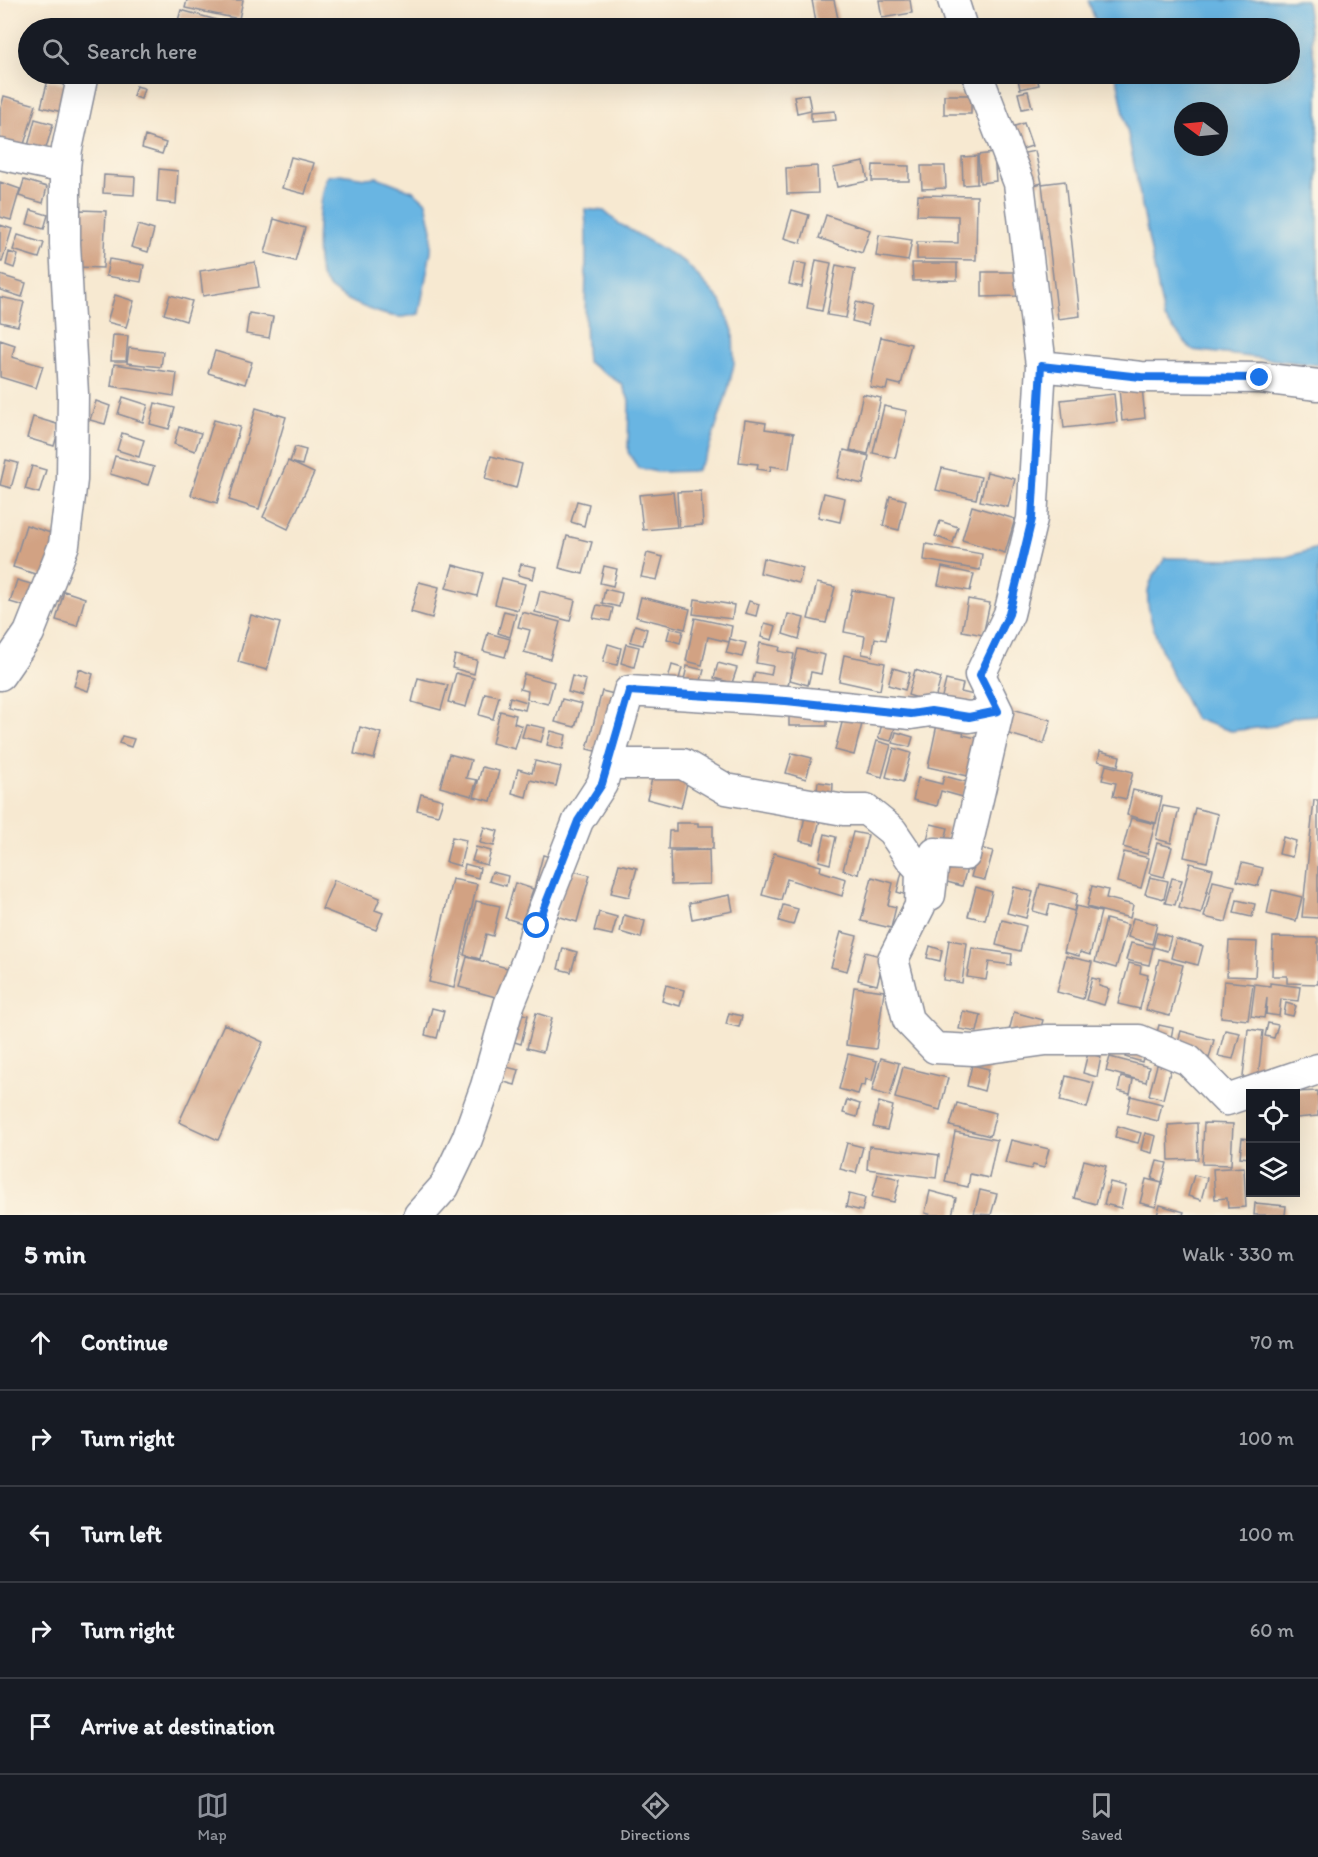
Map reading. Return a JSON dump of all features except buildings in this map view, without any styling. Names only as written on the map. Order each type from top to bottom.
[{"type":"street","points":[[953,0],[959,18]]},
{"type":"street","points":[[0,675],[29,633],[64,545],[72,480],[73,394],[65,254],[65,168],[80,84]]},
{"type":"street","points":[[894,963],[917,944],[927,913],[935,854],[965,855],[998,711],[980,675],[1009,614],[1032,519],[1041,366],[1019,183],[981,84]]},
{"type":"street","points":[[0,154],[65,168]]},
{"type":"street","points":[[1041,366],[1141,377],[1260,378],[1318,385]]},
{"type":"street","points":[[419,1215],[444,1187],[467,1139],[486,1086],[508,1005],[529,956],[537,926],[578,821],[602,784],[629,691],[786,701],[911,714],[931,711],[969,717],[998,711]]},
{"type":"street","points":[[608,764],[683,764],[726,789],[844,810],[866,810],[892,831],[921,870],[920,906],[893,959],[908,1020],[935,1048],[974,1050],[1046,1040],[1139,1040],[1188,1060],[1227,1100],[1318,1069]]},
{"type":"water","points":[[1088,0],[1306,0],[1318,88],[1318,365],[1192,350],[1164,318],[1118,84],[1300,84],[1300,18],[1094,18]]},
{"type":"water","points":[[341,174],[365,178],[377,177],[413,191],[426,202],[432,230],[431,251],[419,314],[401,317],[368,309],[333,290],[321,276],[317,240],[321,197],[327,176]]},
{"type":"water","points":[[585,209],[604,211],[618,223],[685,262],[721,301],[733,331],[734,364],[708,452],[696,471],[657,472],[638,468],[628,452],[629,400],[622,384],[587,362]]},
{"type":"water","points":[[1318,548],[1318,715],[1293,717],[1275,726],[1231,731],[1195,719],[1163,654],[1150,616],[1148,600],[1150,583],[1165,558],[1286,557]]},
{"type":"route","points":[[537,926],[578,821],[602,784],[629,691],[786,701],[911,714],[931,711],[969,717],[998,711],[980,675],[1009,614],[1032,519],[1041,366],[1141,377],[1260,378]]}]
